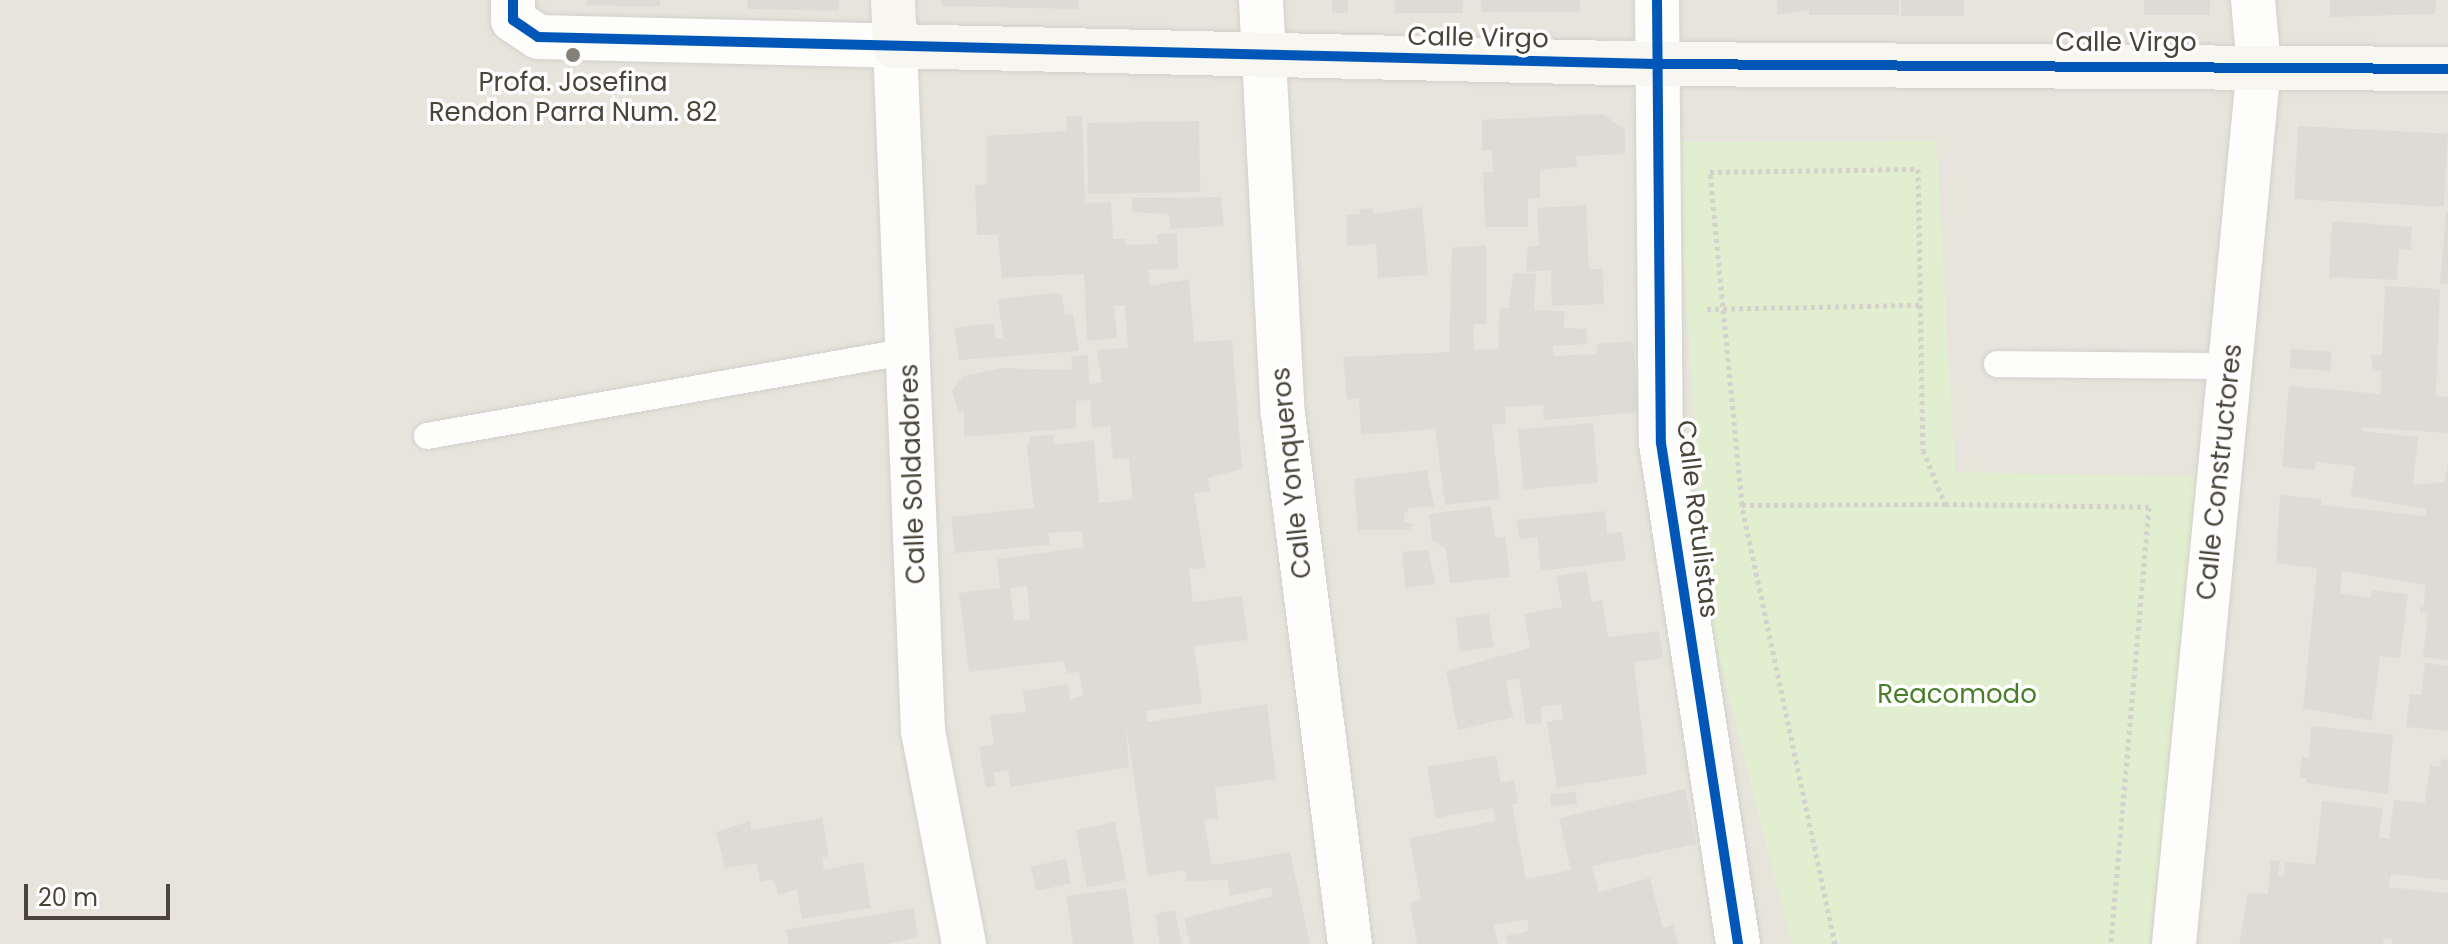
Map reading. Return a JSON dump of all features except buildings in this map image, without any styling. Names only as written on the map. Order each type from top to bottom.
[{"type":"street","name":"Calle Soldadores","points":[[893,0],[923,731],[964,944]]},
{"type":"street","name":"Calle Yonqueros","points":[[1261,0],[1260,56],[1283,414],[1350,944]]},
{"type":"street","name":"Calle Rotulistas","points":[[1657,0],[1661,443],[1738,944]]},
{"type":"street","name":"Calle Constructores","points":[[2174,944],[2259,66],[2253,0]]},
{"type":"street","name":"Calle Virgo","points":[[513,10],[538,37],[1656,64],[2448,69]]},
{"type":"lane","points":[[427,436],[907,351]]},
{"type":"lane","points":[[1997,364],[2230,366]]},
{"type":"path","points":[[1835,944],[1742,505],[1710,172],[1918,169],[1923,450],[1945,504]]},
{"type":"path","points":[[1698,309],[1922,305]]},
{"type":"path","points":[[1742,505],[2149,507],[2111,944]]},
{"type":"shaded area","points":[[0,0],[2448,0],[2448,944],[0,944]]},
{"type":"green space","name":"Reacomodo","points":[[1936,141],[1955,472],[2205,477],[2149,944],[1792,944],[1710,621],[1674,142]]},
{"type":"cycle path","points":[[513,0],[513,20],[538,37],[1656,64],[2448,69]]},
{"type":"cycle path","points":[[1657,0],[1661,443],[1738,944]]},
{"type":"place","name":"Profa. Josefina Rendon Parra Num. 82","points":[[573,55]]}]
